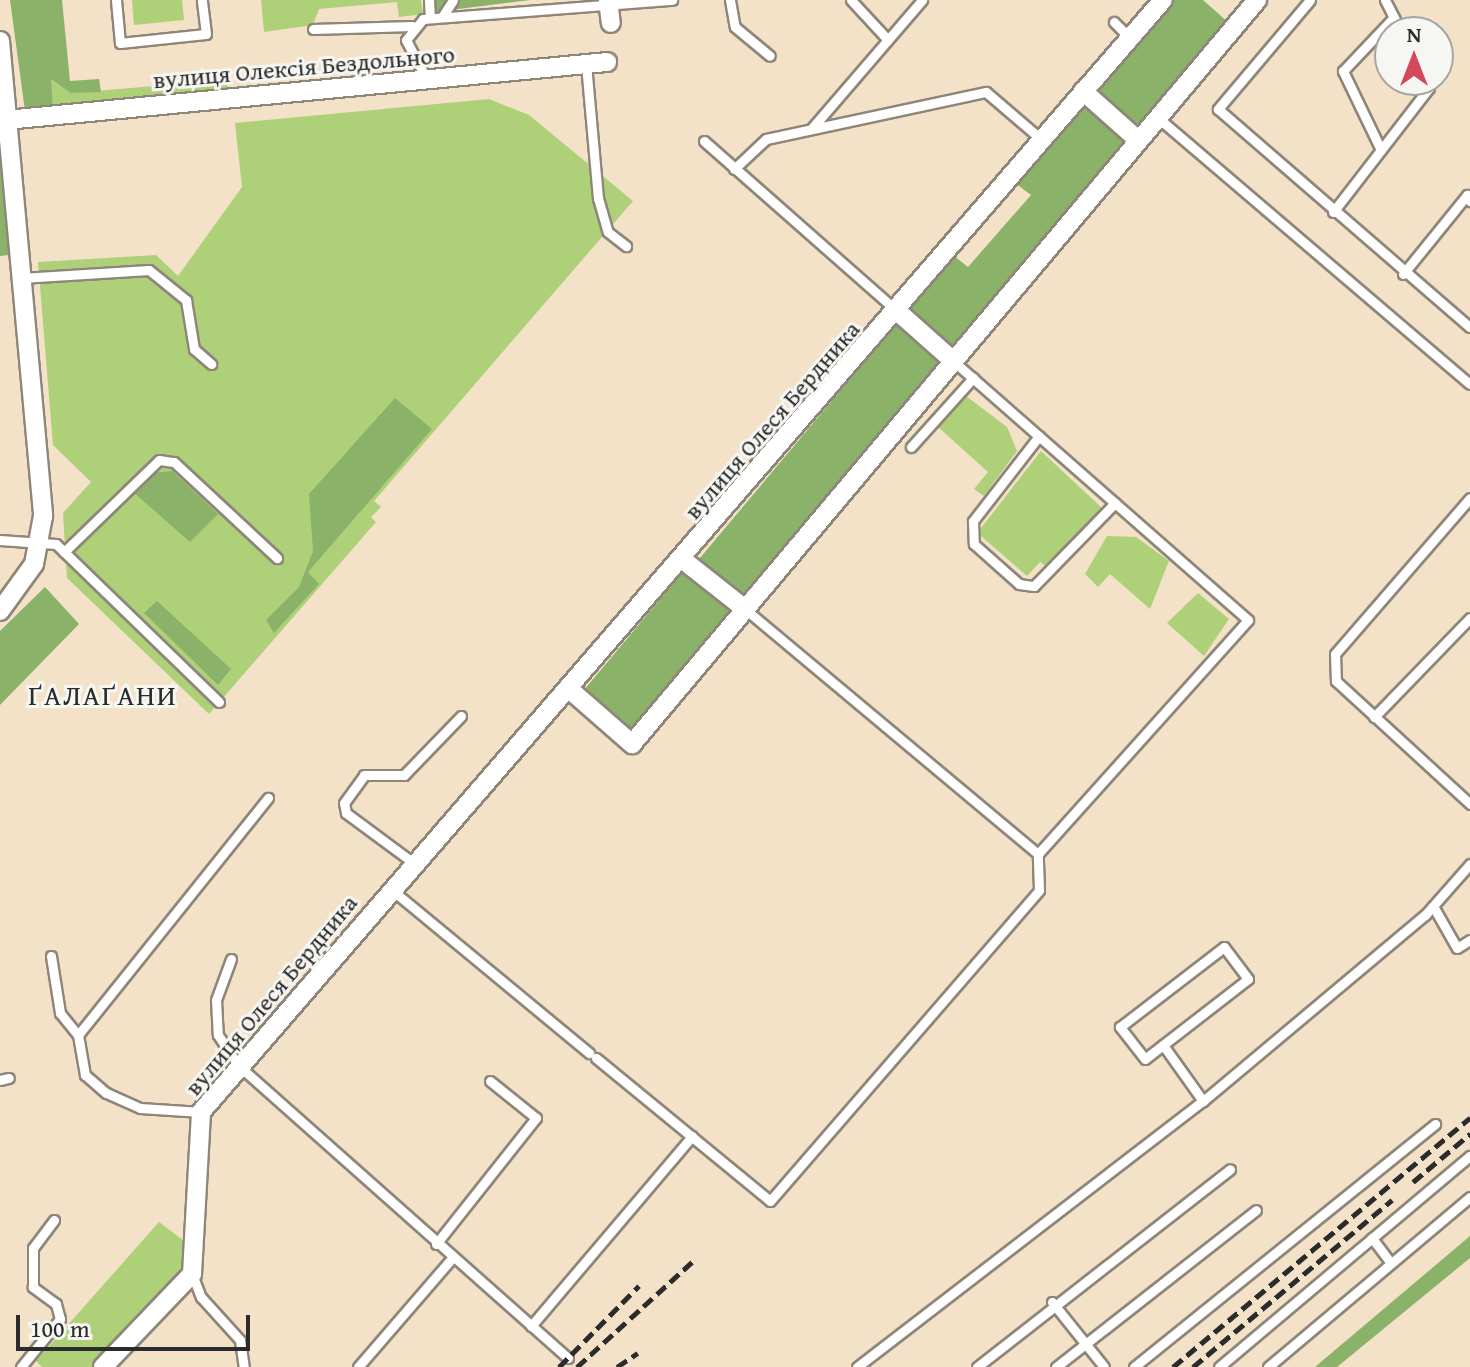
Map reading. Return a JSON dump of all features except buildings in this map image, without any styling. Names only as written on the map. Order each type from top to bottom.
[{"type":"street","name":"вулиця Олеся Бердника","points":[[192,1274],[201,1112],[683,560],[1163,0]]},
{"type":"street","points":[[569,689],[632,744],[951,359],[1257,0]]},
{"type":"street","points":[[608,1],[611,23]]},
{"type":"street","points":[[0,41],[6,120],[9,279],[42,538],[27,577],[0,611]]},
{"type":"street","name":"вулиця Олексія Бездольного","points":[[6,120],[607,62]]},
{"type":"street","points":[[1083,91],[1138,140]]},
{"type":"street","points":[[897,311],[951,359]]},
{"type":"street","points":[[683,560],[745,609]]},
{"type":"street","points":[[103,1367],[192,1274]]},
{"type":"lane","points":[[116,0],[120,43],[206,34],[202,0]]},
{"type":"lane","points":[[429,0],[430,18]]},
{"type":"lane","points":[[442,17],[453,0]]},
{"type":"lane","points":[[313,29],[412,26],[430,18],[539,4],[672,0]]},
{"type":"lane","points":[[730,0],[735,27],[770,56]]},
{"type":"lane","points":[[851,0],[888,40]]},
{"type":"lane","points":[[812,128],[922,0]]},
{"type":"lane","points":[[1310,0],[1218,109],[1403,274],[1470,327]]},
{"type":"lane","points":[[1114,22],[1130,38]]},
{"type":"lane","points":[[412,26],[407,49],[427,80]]},
{"type":"lane","points":[[1374,38],[1343,71],[1381,150]]},
{"type":"lane","points":[[586,64],[598,198],[608,232],[626,246]]},
{"type":"lane","points":[[734,169],[766,139],[986,92],[1042,140]]},
{"type":"lane","points":[[1333,212],[1423,96]]},
{"type":"lane","points":[[1157,117],[1470,384]]},
{"type":"lane","points":[[704,141],[897,311]]},
{"type":"lane","points":[[1403,274],[1467,195],[1470,201]]},
{"type":"lane","points":[[9,279],[149,270],[186,300],[189,338],[211,364]]},
{"type":"lane","points":[[392,890],[770,1201],[1039,890],[1038,854],[1248,620],[951,359]]},
{"type":"lane","points":[[911,447],[973,378]]},
{"type":"lane","points":[[1039,436],[973,521],[974,544],[1019,584],[1034,586],[1115,503]]},
{"type":"lane","points":[[64,552],[159,460],[174,462],[277,558]]},
{"type":"lane","points":[[1470,498],[1335,654],[1336,681],[1470,804]]},
{"type":"lane","points":[[0,540],[42,538],[64,552],[219,702]]},
{"type":"lane","points":[[745,609],[1038,854]]},
{"type":"lane","points":[[1374,717],[1470,618]]},
{"type":"lane","points":[[415,864],[346,813],[344,803],[364,775],[404,775],[461,716]]},
{"type":"lane","points":[[78,1035],[268,798]]},
{"type":"lane","points":[[857,1367],[1203,1101],[1433,906],[1470,864]]},
{"type":"lane","points":[[1433,906],[1457,948],[1470,940]]},
{"type":"lane","points":[[1224,947],[1248,979],[1163,1045],[1145,1059],[1120,1027],[1224,947]]},
{"type":"lane","points":[[51,956],[60,1013],[78,1035],[85,1075],[106,1093],[140,1108],[201,1112]]},
{"type":"lane","points":[[231,959],[216,1000],[218,1035],[239,1066],[568,1358]]},
{"type":"lane","points":[[1163,1045],[1203,1101]]},
{"type":"lane","points":[[436,1244],[536,1118],[490,1081]]},
{"type":"lane","points":[[1134,1367],[1435,1124]]},
{"type":"lane","points":[[531,1326],[692,1136]]},
{"type":"lane","points":[[1219,1367],[1470,1156]]},
{"type":"lane","points":[[977,1367],[1052,1302],[1230,1169]]},
{"type":"lane","points":[[1268,1367],[1470,1197]]},
{"type":"lane","points":[[1056,1367],[1256,1210]]},
{"type":"lane","points":[[21,1367],[60,1319],[56,1304],[33,1287],[33,1248],[54,1220]]},
{"type":"lane","points":[[1372,1238],[1391,1263]]},
{"type":"lane","points":[[358,1367],[452,1258]]},
{"type":"lane","points":[[192,1274],[201,1297],[240,1340],[244,1367]]},
{"type":"lane","points":[[193,1308],[201,1297]]},
{"type":"lane","points":[[1052,1302],[1104,1367]]},
{"type":"green space","points":[[10,0],[62,0],[70,81],[99,79],[101,92],[71,93],[51,79],[53,108],[25,111]]},
{"type":"green space","points":[[132,0],[182,0],[184,20],[134,25]]},
{"type":"green space","points":[[261,0],[421,0],[423,14],[399,17],[397,2],[319,9],[313,25],[264,32]]},
{"type":"green space","points":[[433,0],[530,0],[434,12]]},
{"type":"green space","points":[[1173,0],[1203,0],[1230,24],[1138,129],[1092,92]]},
{"type":"green space","points":[[50,78],[72,93],[226,80],[228,92],[53,108]]},
{"type":"green space","points":[[489,99],[529,115],[633,201],[374,501],[381,507],[371,517],[376,522],[209,714],[67,578],[63,513],[91,482],[53,445],[38,262],[156,255],[178,276],[242,187],[235,123]]},
{"type":"green space","points":[[1083,102],[1128,142],[950,350],[907,310],[954,256],[968,267],[1031,195],[1015,183]]},
{"type":"green space","points":[[0,146],[9,255],[0,256]]},
{"type":"green space","points":[[898,322],[942,359],[742,597],[698,560]]},
{"type":"green space","points":[[966,396],[1007,427],[1017,451],[984,496],[974,489],[988,472],[938,427]]},
{"type":"green space","points":[[395,398],[432,429],[308,572],[319,584],[274,633],[266,620],[299,587],[313,551],[309,494]]},
{"type":"green space","points":[[1041,451],[1103,509],[1050,569],[1040,562],[1027,576],[981,536],[981,528]]},
{"type":"green space","points":[[172,471],[218,514],[190,542],[132,491],[150,473]]},
{"type":"green space","points":[[1107,536],[1136,537],[1169,561],[1150,609],[1110,574],[1098,587],[1085,574]]},
{"type":"green space","points":[[683,572],[733,614],[634,732],[584,690]]},
{"type":"green space","points":[[45,587],[79,624],[0,705],[0,631]]},
{"type":"green space","points":[[1198,593],[1229,619],[1204,656],[1167,623]]},
{"type":"green space","points":[[157,601],[231,669],[218,685],[144,613]]},
{"type":"green space","points":[[159,1222],[184,1241],[187,1268],[91,1367],[42,1367],[36,1361]]},
{"type":"green space","points":[[1470,1236],[1470,1258],[1337,1367],[1315,1367]]},
{"type":"railway","points":[[1173,1367],[1470,1118]]},
{"type":"railway","points":[[1413,1182],[1470,1134]]},
{"type":"railway","points":[[1193,1367],[1392,1200]]},
{"type":"railway","points":[[577,1367],[692,1262]]},
{"type":"railway","points":[[559,1367],[639,1286]]},
{"type":"railway","points":[[617,1367],[638,1353]]},
{"type":"district","name":"ҐАЛАҐАНИ","points":[[103,695]]}]
